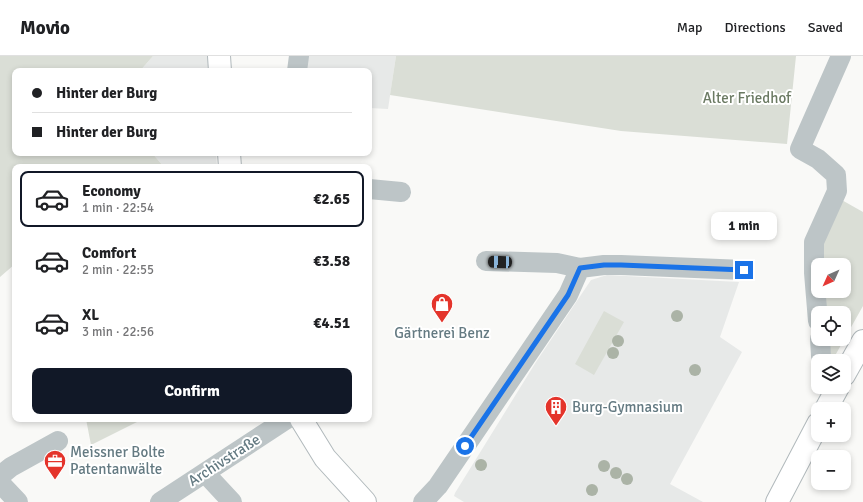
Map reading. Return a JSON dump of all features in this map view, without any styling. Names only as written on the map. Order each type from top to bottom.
[{"type":"main road","points":[[219,56],[220,68]]},
{"type":"main road","points":[[851,362],[863,340]]},
{"type":"main road","points":[[303,422],[325,458],[365,502]]},
{"type":"main road","points":[[777,502],[811,437]]},
{"type":"street","points":[[297,68],[299,56]]},
{"type":"street","points":[[817,306],[814,273],[814,242],[837,191],[836,175],[818,159],[800,149],[841,56]]},
{"type":"street","points":[[372,189],[401,192]]},
{"type":"street","points":[[486,261],[557,263],[580,268],[610,265],[744,270]]},
{"type":"street","points":[[423,502],[438,486],[568,295],[580,268]]},
{"type":"street","name":"Archivstraße","points":[[160,502],[282,422]]},
{"type":"street","points":[[0,476],[11,467],[58,441]]},
{"type":"street","points":[[205,473],[232,502]]},
{"type":"street","points":[[0,482],[18,502]]},
{"type":"shaded area","points":[[153,56],[209,56],[210,68],[143,68]]},
{"type":"shaded area","points":[[306,56],[396,56],[388,109],[372,108],[372,68],[304,68]]},
{"type":"shaded area","points":[[155,156],[216,156],[217,164],[161,164]]},
{"type":"shaded area","name":"Burg-Gymnasium","points":[[607,275],[739,282],[720,337],[742,352],[670,484],[703,502],[464,502],[454,496],[536,362],[591,280]]},
{"type":"green space","points":[[0,56],[153,56],[143,68],[12,68],[12,156],[155,156],[161,164],[12,164],[12,267],[0,277]]},
{"type":"green space","name":"Alter Friedhof","points":[[396,56],[796,56],[787,144],[621,131],[390,95]]},
{"type":"green space","points":[[840,199],[863,212],[863,306],[851,327],[851,306],[822,306],[821,298],[851,298],[851,258],[818,258],[817,243]]},
{"type":"green space","points":[[604,311],[624,322],[594,375],[575,364]]},
{"type":"green space","points":[[829,346],[840,346],[836,354],[831,354]]},
{"type":"green space","points":[[87,422],[137,422],[91,445]]},
{"type":"place","name":"Gärtnerei Benz","points":[[442,324]]},
{"type":"place","name":"Burg-Gymnasium","points":[[556,426]]},
{"type":"place","name":"Meissner Bolte Patentanwälte","points":[[55,480]]},
{"type":"route","points":[[465,446],[568,295],[580,268],[604,265],[621,265],[744,270]]}]
